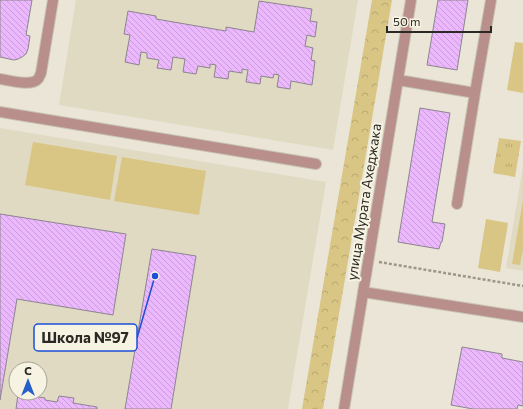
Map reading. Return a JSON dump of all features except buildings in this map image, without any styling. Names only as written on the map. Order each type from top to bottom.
[{"type":"street","points":[[0,79],[32,83],[38,79],[41,73],[53,0]]},
{"type":"street","name":"улица Мурата Ахеджака","points":[[344,409],[411,0]]},
{"type":"street","points":[[457,204],[491,0]]},
{"type":"street","points":[[398,80],[475,93]]},
{"type":"street","points":[[0,112],[316,164]]},
{"type":"street","points":[[364,292],[523,318]]},
{"type":"path","points":[[368,261],[523,286]]},
{"type":"shaded area","points":[[76,0],[358,0],[333,150],[59,105]]},
{"type":"shaded area","points":[[0,128],[326,182],[288,409],[0,409]]},
{"type":"shaded area","points":[[523,166],[523,271],[506,268]]},
{"type":"green space","points":[[372,0],[392,0],[323,409],[302,409]]},
{"type":"green space","points":[[515,42],[523,43],[523,93],[507,90]]},
{"type":"green space","points":[[499,138],[521,141],[515,177],[493,173]]},
{"type":"green space","points":[[33,142],[117,156],[110,200],[25,185]]},
{"type":"green space","points":[[122,157],[206,171],[199,215],[114,201]]},
{"type":"green space","points":[[523,200],[523,250],[520,265],[512,264]]},
{"type":"green space","points":[[486,219],[508,223],[500,272],[478,268]]},
{"type":"place","name":"Школа №97","points":[[155,276]]}]
